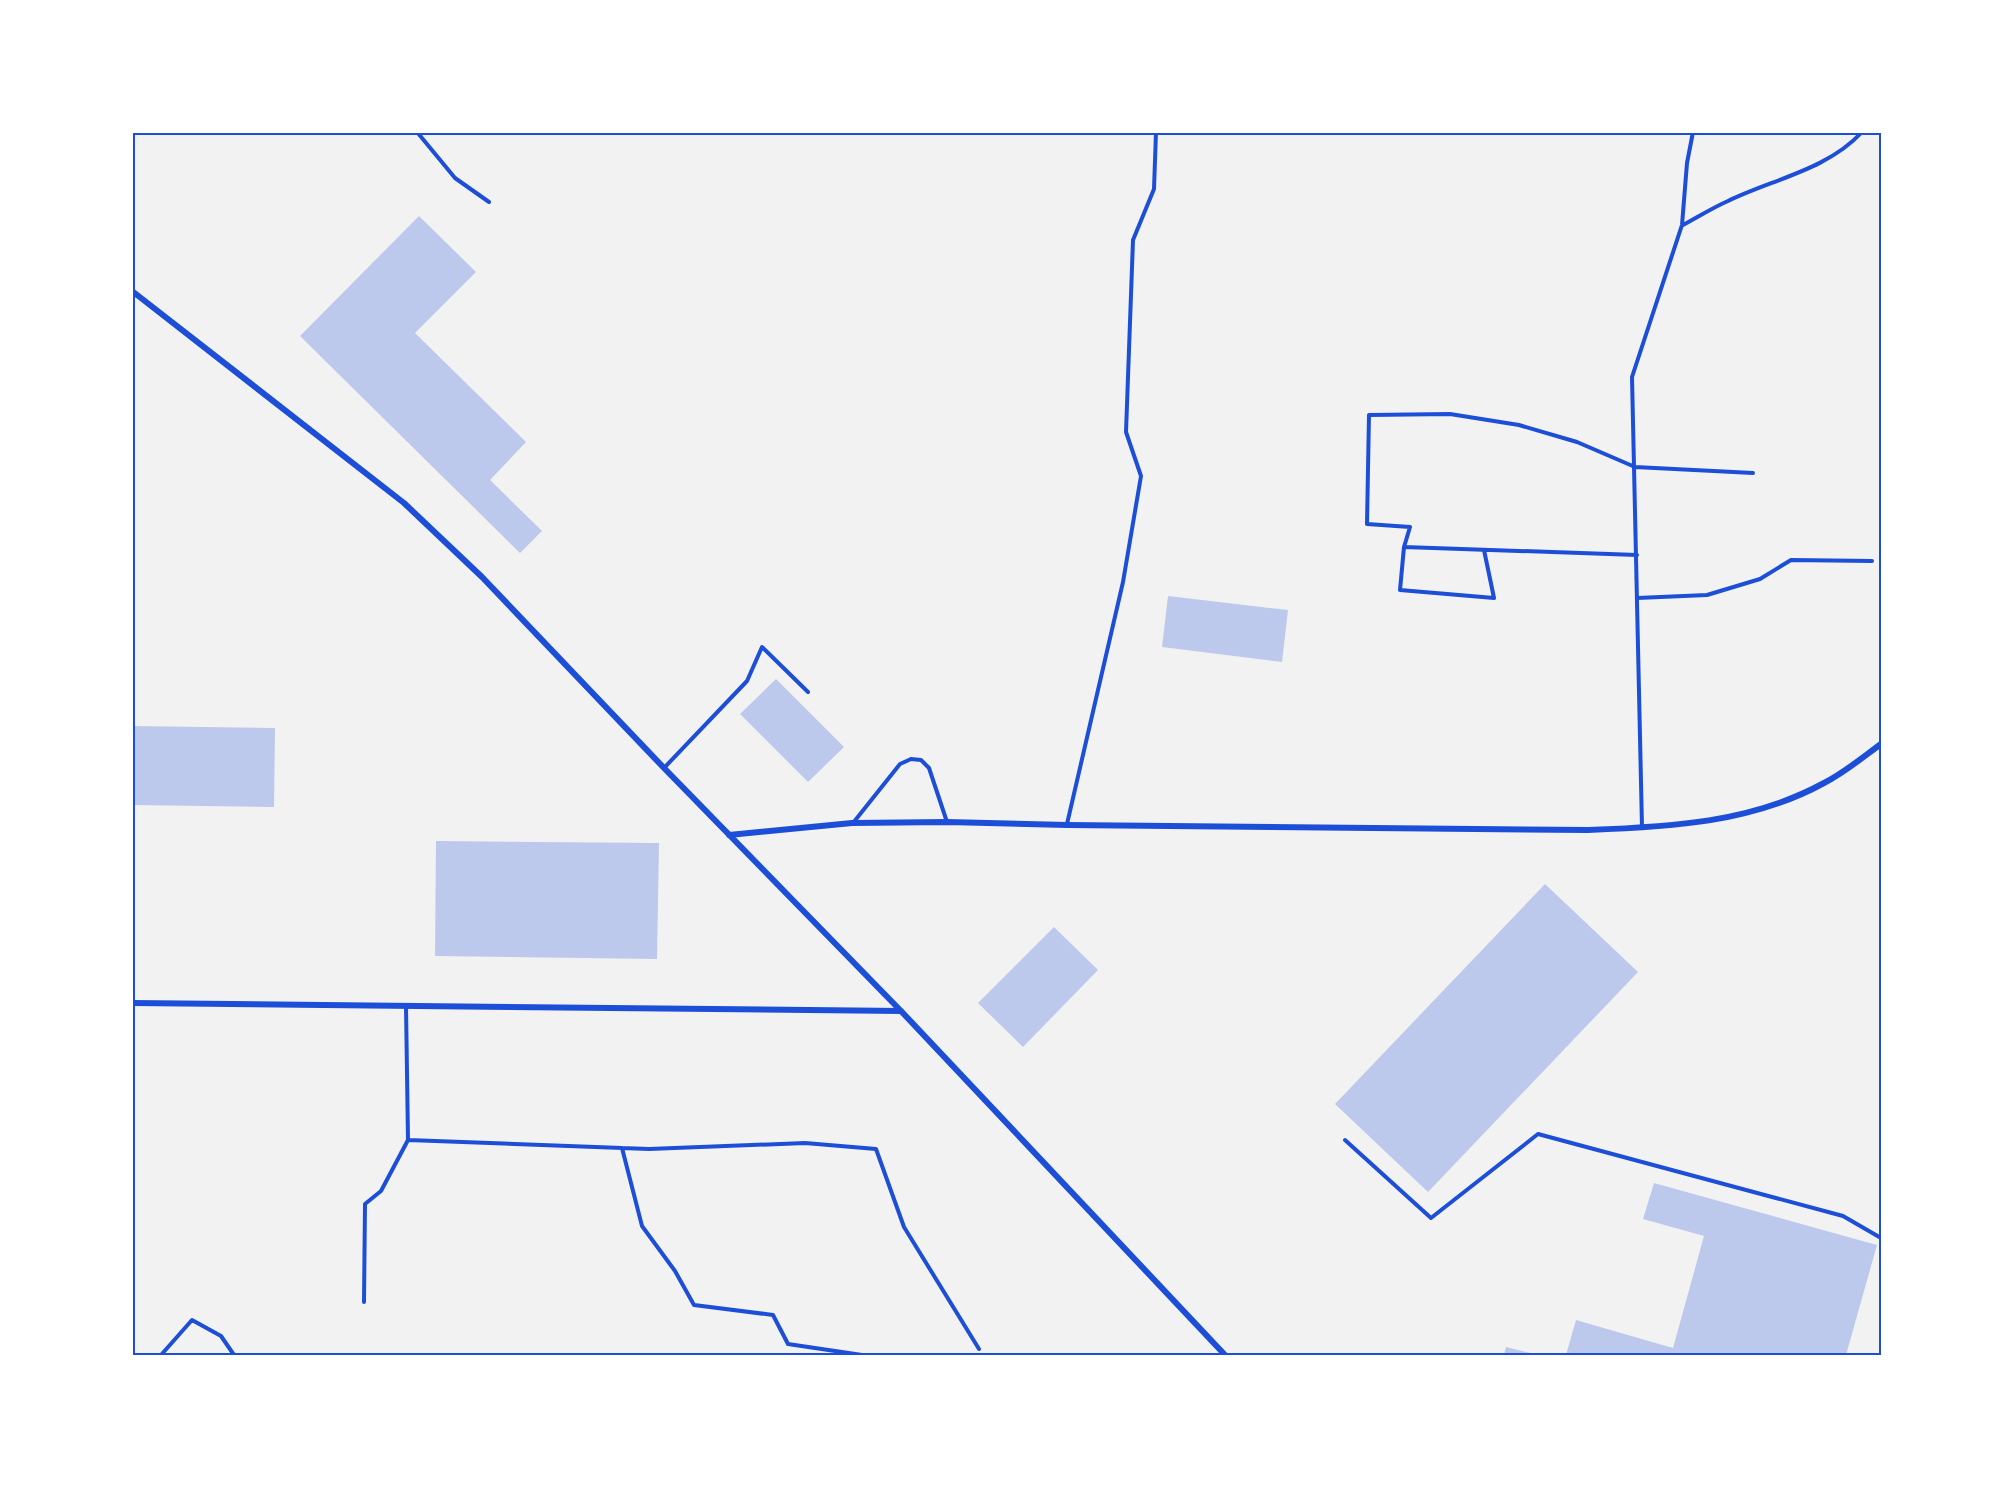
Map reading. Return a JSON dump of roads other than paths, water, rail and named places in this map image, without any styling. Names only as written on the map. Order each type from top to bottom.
[{"type":"street","points":[[132,291],[404,503],[482,577],[901,1011],[1225,1355]]},
{"type":"street","points":[[729,835],[852,823],[947,822],[1588,830],[1642,828],[1701,823],[1744,814],[1775,804],[1825,783],[1881,744]]},
{"type":"street","points":[[132,1003],[901,1011]]},
{"type":"lane","points":[[417,132],[455,178],[489,201]]},
{"type":"lane","points":[[1067,825],[1124,582],[1141,476],[1126,432],[1133,240],[1154,189],[1156,132]]},
{"type":"lane","points":[[1642,828],[1632,377],[1682,225],[1693,132]]},
{"type":"lane","points":[[1682,225],[1728,201],[1806,170],[1848,147],[1862,132]]},
{"type":"lane","points":[[1484,550],[1494,598],[1400,590],[1404,547],[1410,526],[1367,524],[1369,415],[1450,414],[1519,425],[1576,442],[1635,467],[1753,473]]},
{"type":"lane","points":[[1404,547],[1637,555]]},
{"type":"lane","points":[[1637,598],[1707,595],[1760,579],[1791,560],[1872,561]]},
{"type":"lane","points":[[664,768],[747,681],[762,647],[808,692]]},
{"type":"lane","points":[[852,823],[900,764],[911,759],[921,760],[929,768],[947,822]]},
{"type":"lane","points":[[364,1302],[365,1204],[381,1191],[408,1140],[406,1006]]},
{"type":"lane","points":[[1345,1140],[1431,1218],[1538,1134],[1843,1216],[1881,1238]]},
{"type":"lane","points":[[408,1140],[649,1149],[805,1143],[876,1149],[904,1227],[979,1349]]},
{"type":"lane","points":[[622,1148],[642,1226],[675,1271],[694,1305],[773,1315],[788,1344],[862,1355]]},
{"type":"lane","points":[[161,1355],[192,1320],[221,1336],[234,1355]]}]
